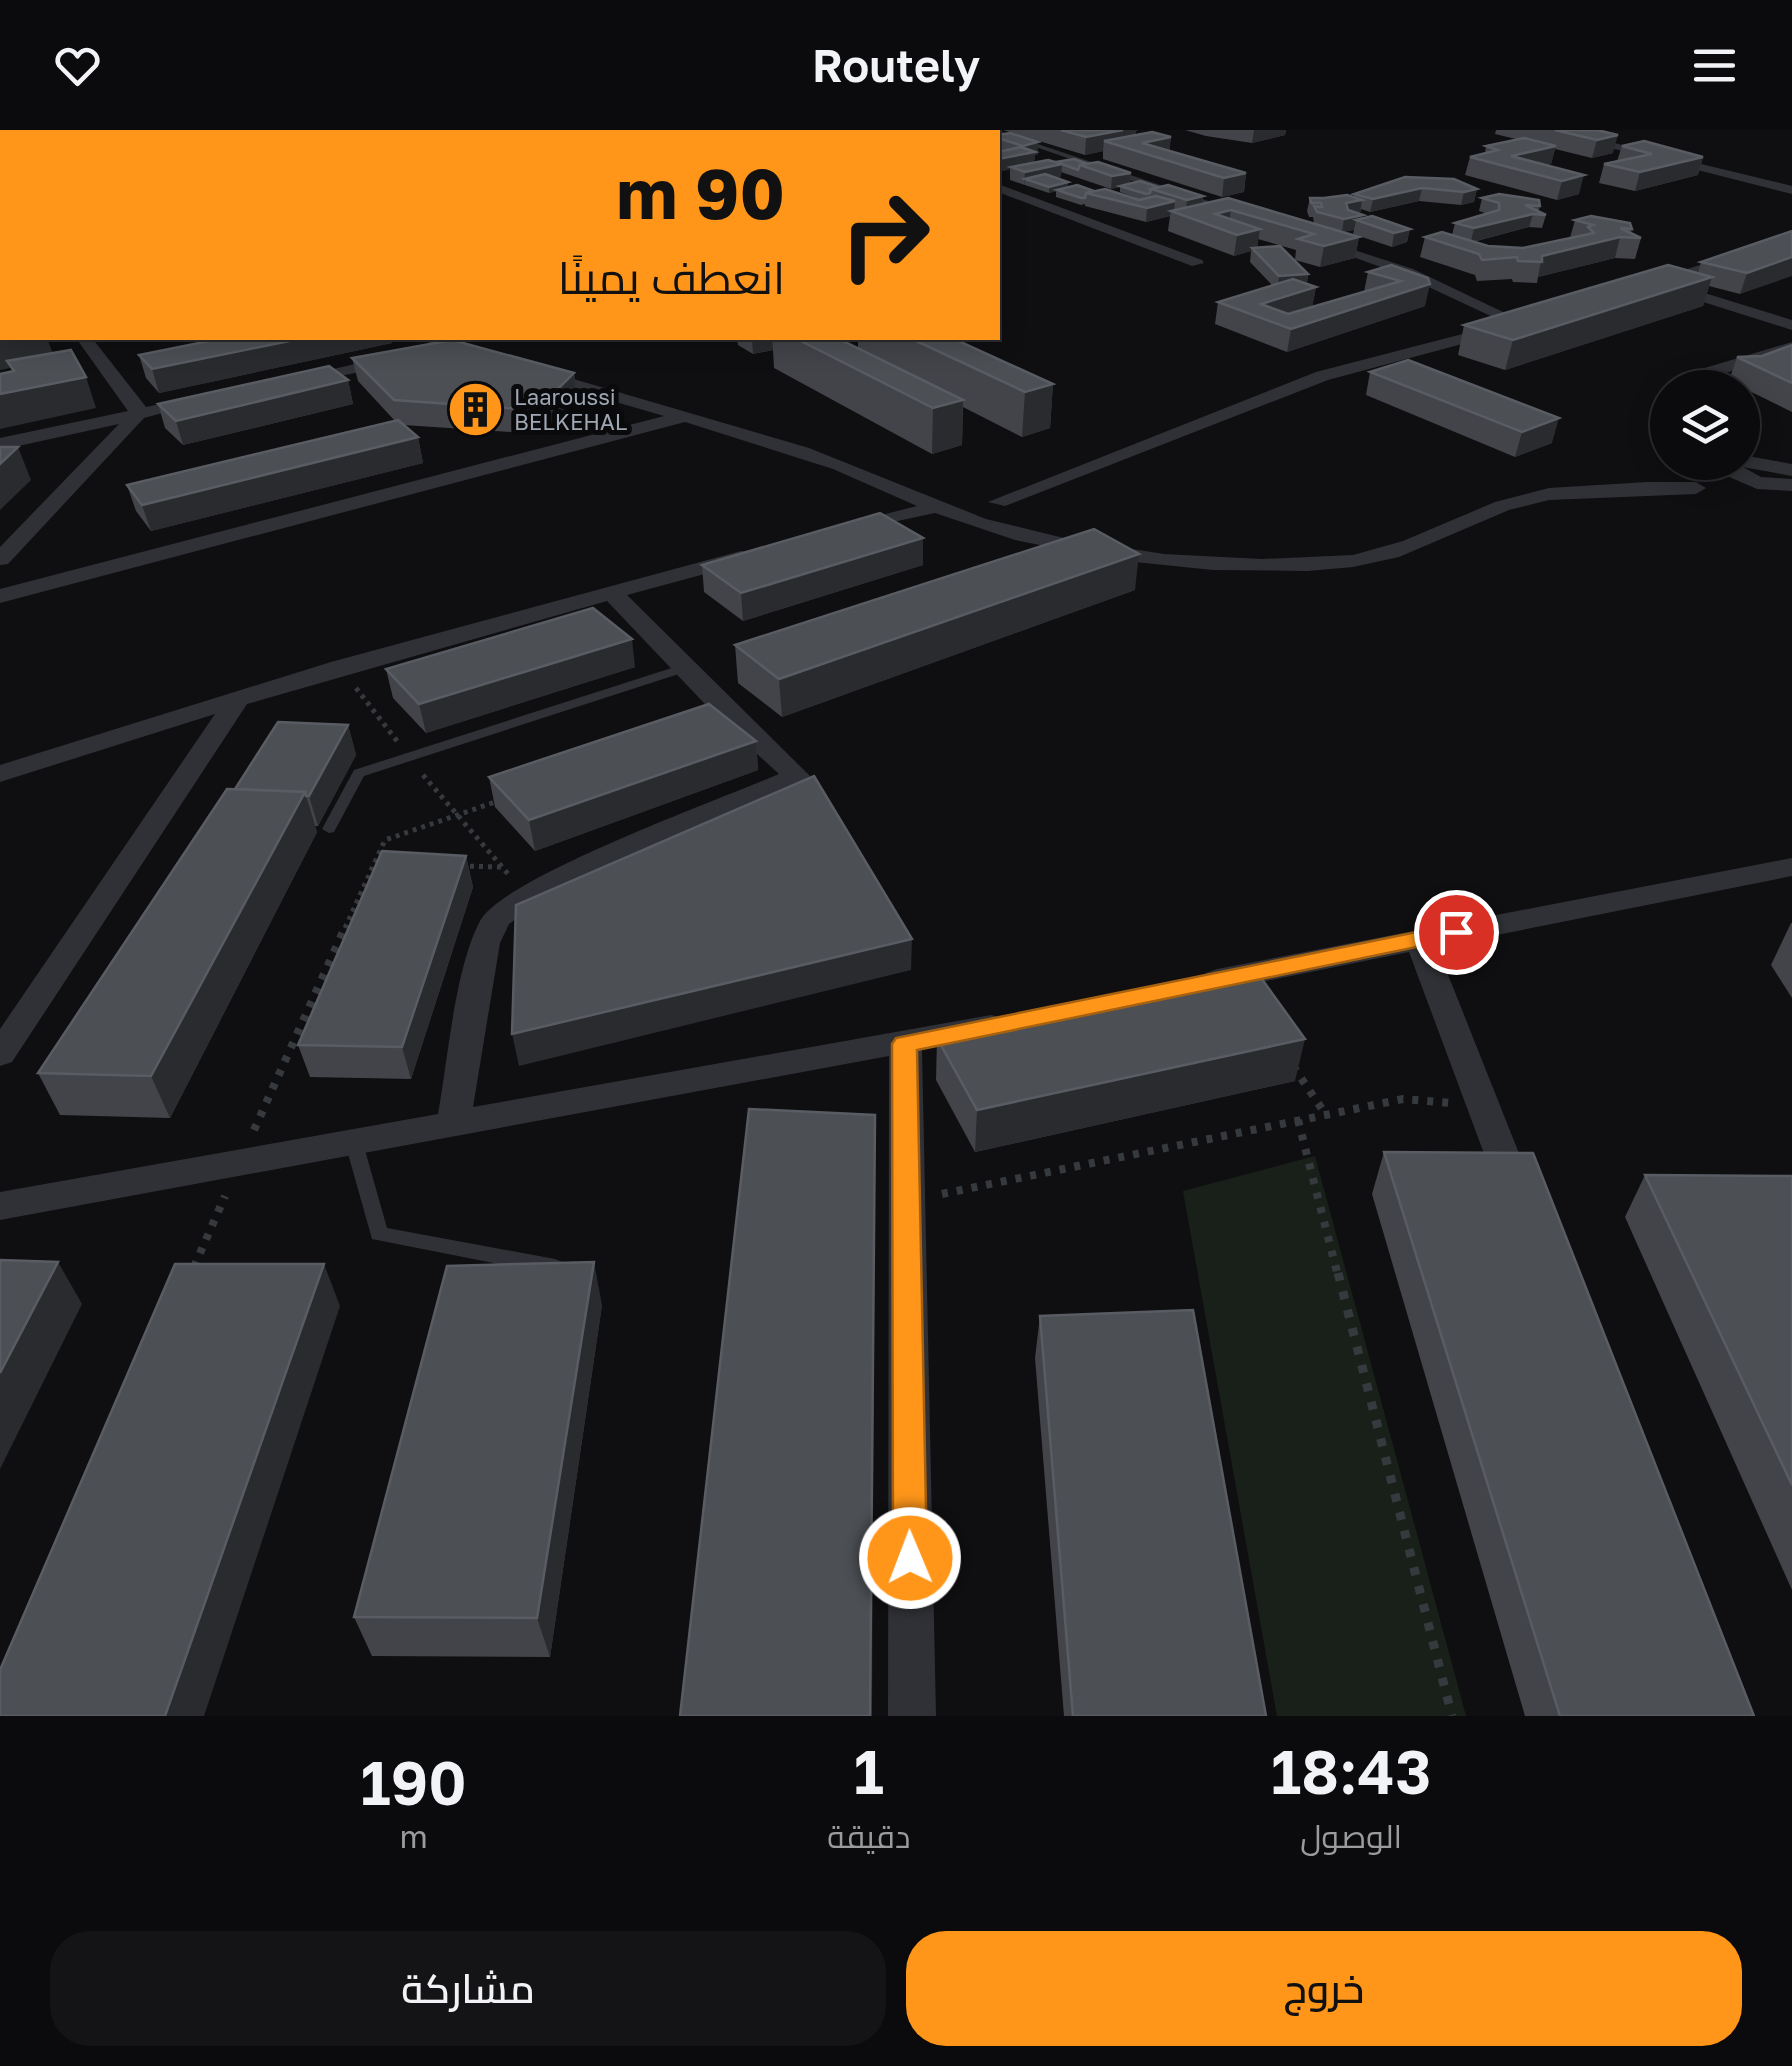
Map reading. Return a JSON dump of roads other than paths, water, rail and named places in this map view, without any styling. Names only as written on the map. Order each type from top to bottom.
[{"type":"street","points":[[1546,130],[1792,190]]},
{"type":"street","points":[[1000,134],[1255,218]]},
{"type":"street","points":[[1000,189],[1197,263]]},
{"type":"street","points":[[998,502],[1322,376],[1526,321],[1310,237]]},
{"type":"street","points":[[1792,240],[1644,285],[1792,324]]},
{"type":"street","points":[[86,340],[136,404],[138,414]]},
{"type":"street","points":[[431,340],[496,355],[681,418],[836,464],[979,523],[1126,552],[1238,562],[1320,562],[1390,553],[1506,505],[1560,492],[1696,488]]},
{"type":"street","points":[[268,386],[454,347]]},
{"type":"street","points":[[1719,370],[1792,347]]},
{"type":"street","points":[[0,444],[212,398]]},
{"type":"street","points":[[0,558],[138,414]]},
{"type":"street","points":[[0,596],[681,418]]},
{"type":"street","points":[[1760,479],[1791,477]]},
{"type":"street","points":[[830,534],[940,506]]},
{"type":"street","points":[[0,774],[340,667],[756,553]]},
{"type":"street","points":[[452,1125],[485,943],[496,919],[526,896],[797,776],[684,668],[610,590]]},
{"type":"street","points":[[0,1054],[238,699]]},
{"type":"street","points":[[1176,988],[1792,867]]},
{"type":"street","points":[[1419,939],[1533,1235]]},
{"type":"street","points":[[0,1206],[1021,1020]]},
{"type":"street","points":[[905,1044],[912,1716]]},
{"type":"lane","points":[[329,829],[359,772],[684,668]]},
{"type":"lane","points":[[354,1142],[379,1234],[559,1268]]},
{"type":"place","name":"Laaroussi BELKEHAL","points":[[475,409]]}]
